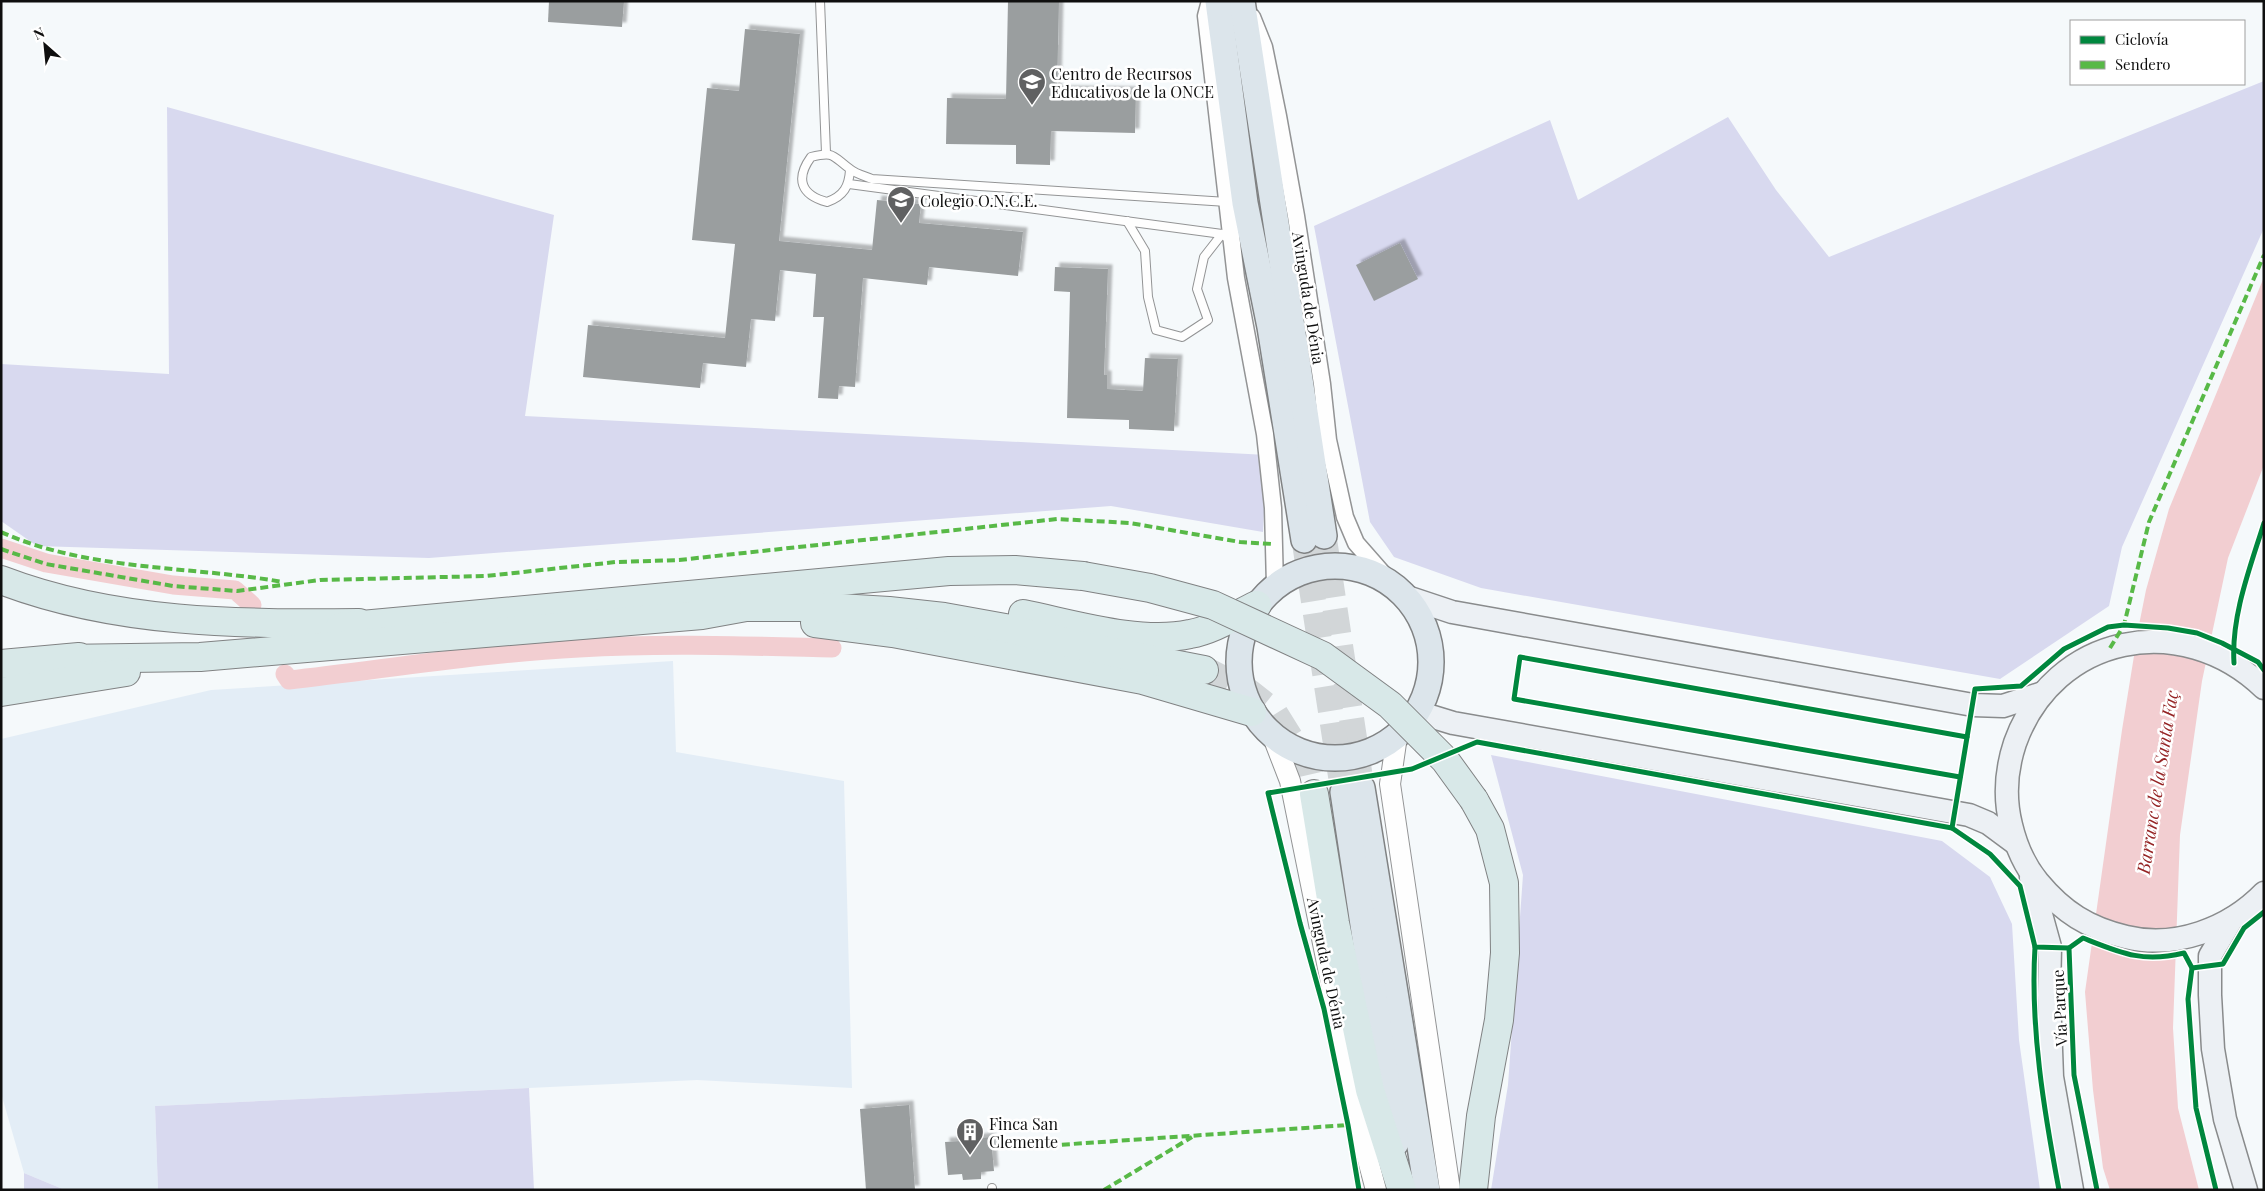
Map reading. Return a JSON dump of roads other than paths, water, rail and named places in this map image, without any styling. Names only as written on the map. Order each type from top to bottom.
[{"type":"highway","points":[[60,659],[200,656],[700,605],[950,571],[1015,570],[1083,576],[1150,588],[1213,605],[1323,656],[1390,705],[1445,760],[1474,800],[1490,829],[1504,883],[1505,953],[1499,1020],[1481,1116],[1472,1190]]},
{"type":"highway","points":[[1,580],[30,590],[115,612],[189,621],[261,624],[380,622],[887,595],[973,604],[1133,636],[1161,639],[1192,634],[1266,596]]},
{"type":"highway","points":[[700,605],[822,607],[944,617],[988,625],[1096,650],[1204,670]]},
{"type":"highway","points":[[700,605],[778,618],[892,633],[1143,680],[1252,712]]},
{"type":"highway","points":[[1,664],[60,659],[380,622]]},
{"type":"highway","points":[[1,692],[131,671],[200,656]]},
{"type":"highway","points":[[1314,794],[1335,922],[1370,1090],[1403,1190]]},
{"type":"main road","name":"Avinguda de Dénia","points":[[1218,1],[1245,203],[1314,538],[1244,1]]},
{"type":"main road","points":[[1399,591],[1419,614],[1427,633],[1431,653],[1431,674],[1426,694],[1417,712],[1397,736],[1377,749],[1352,757],[1325,758],[1298,751],[1273,737],[1252,712],[1243,692],[1240,677],[1240,647],[1246,625],[1266,596],[1305,570],[1324,566],[1342,566],[1369,572],[1399,591],[1452,612],[1973,705],[2003,706],[2043,692]]},
{"type":"main road","points":[[2072,1190],[2052,1077],[2049,995],[2050,947],[2028,870],[2015,844],[2007,812],[2006,791],[2009,762],[2022,724],[2043,692],[2072,667],[2110,648],[2129,643],[2177,643],[2205,649],[2225,658],[2249,673],[2264,688]]},
{"type":"main road","points":[[1417,712],[1453,723],[1969,816],[1988,823],[2015,844]]},
{"type":"main road","points":[[1403,1190],[1353,790],[1427,1190]]},
{"type":"main road","points":[[2028,870],[2055,902],[2080,920],[2108,933],[2130,938],[2184,938],[2210,930],[2232,919],[2253,904],[2264,893]]},
{"type":"main road","points":[[2232,919],[2210,956],[2211,1013],[2213,1049],[2225,1119],[2246,1190]]},
{"type":"street","points":[[1210,1],[1206,16],[1227,202],[1227,238],[1265,434],[1273,508],[1266,596]]},
{"type":"street","name":"Avinguda de Dénia","points":[[1244,1],[1264,47],[1278,116],[1298,226],[1328,440],[1344,517],[1356,543],[1399,591]]},
{"type":"street","points":[[1397,736],[1390,784],[1450,1190]]},
{"type":"street","name":"Avinguda de Dénia","points":[[1273,737],[1290,781],[1364,1145],[1376,1190]]},
{"type":"lane","points":[[820,1],[826,153]]},
{"type":"lane","points":[[850,170],[849,184],[841,195],[827,202],[810,196],[804,188],[801,177],[804,166],[811,157],[826,153],[840,160],[850,170],[872,179],[1227,202]]},
{"type":"lane","points":[[849,184],[1127,221],[1227,238]]},
{"type":"lane","points":[[1127,221],[1145,251],[1148,297],[1156,330],[1182,337],[1208,320],[1197,288],[1204,257],[1227,238]]},
{"type":"water","name":"Barranc de la Santa Faç","points":[[2264,277],[2264,465],[2228,558],[2202,681],[2180,835],[2173,1028],[2178,1108],[2199,1190],[2110,1190],[2103,1168],[2093,1090],[2085,992],[2122,730],[2139,625],[2146,590],[2169,509]]},
{"type":"waterway","points":[[1,548],[46,563],[173,585],[235,590],[252,605]]},
{"type":"waterway","points":[[285,674],[289,680],[543,650],[611,646],[706,645],[832,648]]},
{"type":"tunnel","points":[[1324,536],[1362,788]]},
{"type":"tunnel","points":[[1304,540],[1343,792]]},
{"type":"tunnel","points":[[1204,670],[1249,693],[1273,712],[1308,768],[1314,794]]},
{"type":"place","name":"Centro de Recursos Educativos de la ONCE","points":[[1032,106]]},
{"type":"place","name":"Colegio O.N.C.E.","points":[[901,224]]},
{"type":"place","name":"Finca San Clemente","points":[[970,1156]]}]
